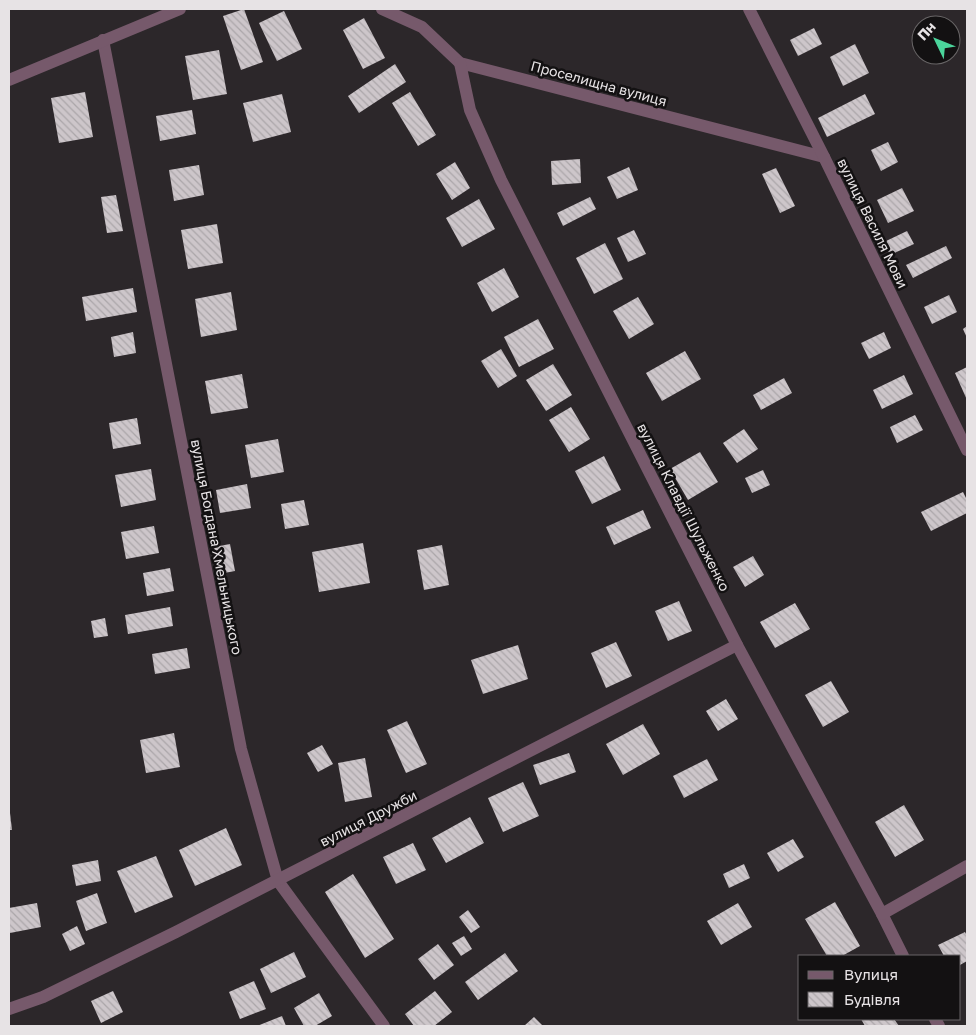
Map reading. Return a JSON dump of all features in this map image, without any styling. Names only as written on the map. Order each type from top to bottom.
[{"type":"street","points":[[9,80],[180,9]]},
{"type":"street","name":"Проселищна вулиця","points":[[382,9],[422,27],[460,63],[824,157]]},
{"type":"street","name":"вулиця Василя Мови","points":[[750,9],[967,450]]},
{"type":"street","name":"вулиця Богдана Хмельницького","points":[[103,40],[241,749],[278,881],[384,1026]]},
{"type":"street","name":"вулиця Клавдії Шульженко","points":[[460,63],[470,110],[501,180],[737,646],[902,955]]},
{"type":"street","name":"вулиця Дружби","points":[[9,1009],[43,997],[278,881],[737,646]]},
{"type":"street","points":[[882,914],[967,866]]},
{"type":"building","points":[[244,9],[263,62],[241,70],[223,16]]},
{"type":"building","points":[[284,11],[302,49],[277,61],[259,23]]},
{"type":"building","points":[[364,18],[385,58],[363,69],[343,30]]},
{"type":"building","points":[[814,28],[822,44],[798,56],[790,40]]},
{"type":"building","points":[[855,44],[869,73],[843,86],[830,57]]},
{"type":"building","points":[[219,50],[227,94],[193,100],[185,56]]},
{"type":"building","points":[[395,64],[406,82],[359,113],[348,96]]},
{"type":"building","points":[[85,92],[93,137],[59,143],[51,98]]},
{"type":"building","points":[[410,92],[436,135],[418,146],[392,103]]},
{"type":"building","points":[[282,94],[291,132],[253,142],[243,103]]},
{"type":"building","points":[[865,94],[875,114],[827,137],[818,118]]},
{"type":"building","points":[[192,110],[196,134],[160,141],[156,116]]},
{"type":"building","points":[[888,142],[898,162],[881,171],[871,150]]},
{"type":"building","points":[[580,159],[581,183],[552,185],[551,161]]},
{"type":"building","points":[[455,162],[470,188],[452,200],[436,174]]},
{"type":"building","points":[[199,165],[204,195],[174,201],[169,170]]},
{"type":"building","points":[[629,167],[638,190],[617,199],[607,177]]},
{"type":"building","points":[[776,168],[795,206],[780,213],[762,174]]},
{"type":"building","points":[[902,188],[914,211],[888,223],[877,200]]},
{"type":"building","points":[[116,195],[123,231],[107,233],[101,197]]},
{"type":"building","points":[[590,197],[596,209],[563,226],[557,213]]},
{"type":"building","points":[[479,199],[495,229],[462,247],[446,218]]},
{"type":"building","points":[[217,224],[223,263],[188,269],[181,230]]},
{"type":"building","points":[[634,230],[646,254],[628,262],[617,238]]},
{"type":"building","points":[[907,231],[914,244],[890,255],[884,242]]},
{"type":"building","points":[[605,243],[623,279],[594,294],[576,258]]},
{"type":"building","points":[[946,246],[952,258],[913,278],[906,265]]},
{"type":"building","points":[[504,268],[519,297],[492,312],[477,283]]},
{"type":"building","points":[[133,288],[137,312],[86,321],[82,297]]},
{"type":"building","points":[[231,292],[237,330],[201,337],[195,299]]},
{"type":"building","points":[[949,295],[957,312],[932,324],[924,307]]},
{"type":"building","points":[[638,297],[654,324],[629,339],[613,311]]},
{"type":"building","points":[[538,319],[554,349],[519,367],[504,337]]},
{"type":"building","points":[[967,326],[967,338],[963,329]]},
{"type":"building","points":[[133,332],[136,353],[114,357],[111,337]]},
{"type":"building","points":[[884,332],[891,348],[869,359],[861,343]]},
{"type":"building","points":[[501,349],[517,376],[498,388],[481,361]]},
{"type":"building","points":[[685,351],[701,379],[662,401],[646,373]]},
{"type":"building","points":[[553,364],[572,395],[546,411],[526,380]]},
{"type":"building","points":[[967,367],[967,400],[955,373]]},
{"type":"building","points":[[242,374],[248,408],[211,414],[205,381]]},
{"type":"building","points":[[904,375],[913,394],[882,409],[873,390]]},
{"type":"building","points":[[784,378],[792,393],[761,410],[753,395]]},
{"type":"building","points":[[571,407],[590,439],[569,452],[549,420]]},
{"type":"building","points":[[915,415],[923,430],[897,443],[890,427]]},
{"type":"building","points":[[137,418],[141,444],[113,449],[109,423]]},
{"type":"building","points":[[744,429],[758,449],[737,463],[723,443]]},
{"type":"building","points":[[278,439],[284,472],[251,478],[245,445]]},
{"type":"building","points":[[700,452],[718,482],[688,500],[670,469]]},
{"type":"building","points":[[604,456],[621,490],[592,504],[575,471]]},
{"type":"building","points":[[151,469],[156,500],[121,507],[115,475]]},
{"type":"building","points":[[763,470],[770,485],[752,493],[745,478]]},
{"type":"building","points":[[247,484],[251,508],[220,513],[216,490]]},
{"type":"building","points":[[963,492],[967,500],[967,513],[931,531],[921,512]]},
{"type":"building","points":[[304,500],[309,525],[285,529],[281,504]]},
{"type":"building","points":[[643,510],[651,528],[614,545],[606,527]]},
{"type":"building","points":[[154,526],[159,553],[126,559],[121,532]]},
{"type":"building","points":[[363,543],[370,583],[319,592],[312,552]]},
{"type":"building","points":[[230,544],[235,571],[219,574],[214,547]]},
{"type":"building","points":[[442,545],[449,585],[424,590],[417,550]]},
{"type":"building","points":[[753,556],[764,575],[745,587],[733,567]]},
{"type":"building","points":[[170,568],[174,591],[147,596],[143,573]]},
{"type":"building","points":[[679,601],[692,631],[668,641],[655,611]]},
{"type":"building","points":[[795,603],[810,629],[775,648],[760,622]]},
{"type":"building","points":[[170,607],[173,626],[128,634],[125,615]]},
{"type":"building","points":[[105,618],[108,636],[94,638],[91,621]]},
{"type":"building","points":[[616,642],[632,676],[606,688],[591,653]]},
{"type":"building","points":[[518,645],[528,679],[483,694],[471,660]]},
{"type":"building","points":[[187,648],[190,668],[155,674],[152,654]]},
{"type":"building","points":[[831,681],[849,712],[823,727],[805,695]]},
{"type":"building","points":[[726,699],[738,719],[718,731],[706,711]]},
{"type":"building","points":[[407,721],[427,764],[406,773],[387,730]]},
{"type":"building","points":[[643,724],[660,754],[623,775],[606,744]]},
{"type":"building","points":[[174,733],[180,767],[146,773],[140,740]]},
{"type":"building","points":[[322,745],[333,764],[318,772],[307,753]]},
{"type":"building","points":[[569,753],[576,772],[540,785],[533,765]]},
{"type":"building","points":[[365,758],[372,797],[345,802],[338,763]]},
{"type":"building","points":[[707,759],[718,780],[684,798],[673,776]]},
{"type":"building","points":[[523,782],[539,816],[503,832],[488,798]]},
{"type":"building","points":[[904,805],[924,840],[895,857],[875,822]]},
{"type":"building","points":[[10,813],[12,830],[9,830]]},
{"type":"building","points":[[470,817],[484,843],[446,863],[432,838]]},
{"type":"building","points":[[226,828],[242,865],[195,886],[179,850]]},
{"type":"building","points":[[793,839],[804,857],[778,872],[767,853]]},
{"type":"building","points":[[413,843],[426,870],[396,884],[383,857]]},
{"type":"building","points":[[156,856],[173,897],[135,913],[117,871]]},
{"type":"building","points":[[98,860],[101,881],[76,886],[72,865]]},
{"type":"building","points":[[744,864],[750,878],[729,888],[723,874]]},
{"type":"building","points":[[353,874],[394,939],[365,958],[325,892]]},
{"type":"building","points":[[97,893],[107,923],[86,931],[76,901]]},
{"type":"building","points":[[835,902],[860,946],[844,955],[826,955],[805,919]]},
{"type":"building","points":[[37,903],[41,927],[10,933],[9,908]]},
{"type":"building","points":[[738,903],[752,927],[721,945],[707,921]]},
{"type":"building","points":[[468,910],[480,927],[471,933],[459,917]]},
{"type":"building","points":[[77,926],[85,944],[70,951],[62,934]]},
{"type":"building","points":[[965,932],[967,936],[967,961],[961,964],[961,955],[943,955],[938,945]]},
{"type":"building","points":[[464,936],[472,949],[461,956],[452,943]]},
{"type":"building","points":[[438,944],[454,965],[434,980],[418,959]]},
{"type":"building","points":[[294,952],[306,977],[271,993],[260,969]]},
{"type":"building","points":[[505,953],[518,971],[478,1000],[465,982]]},
{"type":"building","points":[[254,981],[266,1009],[240,1019],[229,992]]},
{"type":"building","points":[[113,991],[123,1012],[101,1023],[91,1001]]},
{"type":"building","points":[[435,991],[452,1012],[434,1026],[414,1026],[405,1014]]},
{"type":"building","points":[[319,993],[332,1016],[315,1026],[304,1026],[294,1008]]},
{"type":"building","points":[[282,1016],[286,1026],[257,1026]]},
{"type":"building","points":[[534,1017],[543,1026],[524,1026]]},
{"type":"building","points":[[862,1020],[895,1020],[899,1026],[865,1026]]}]
